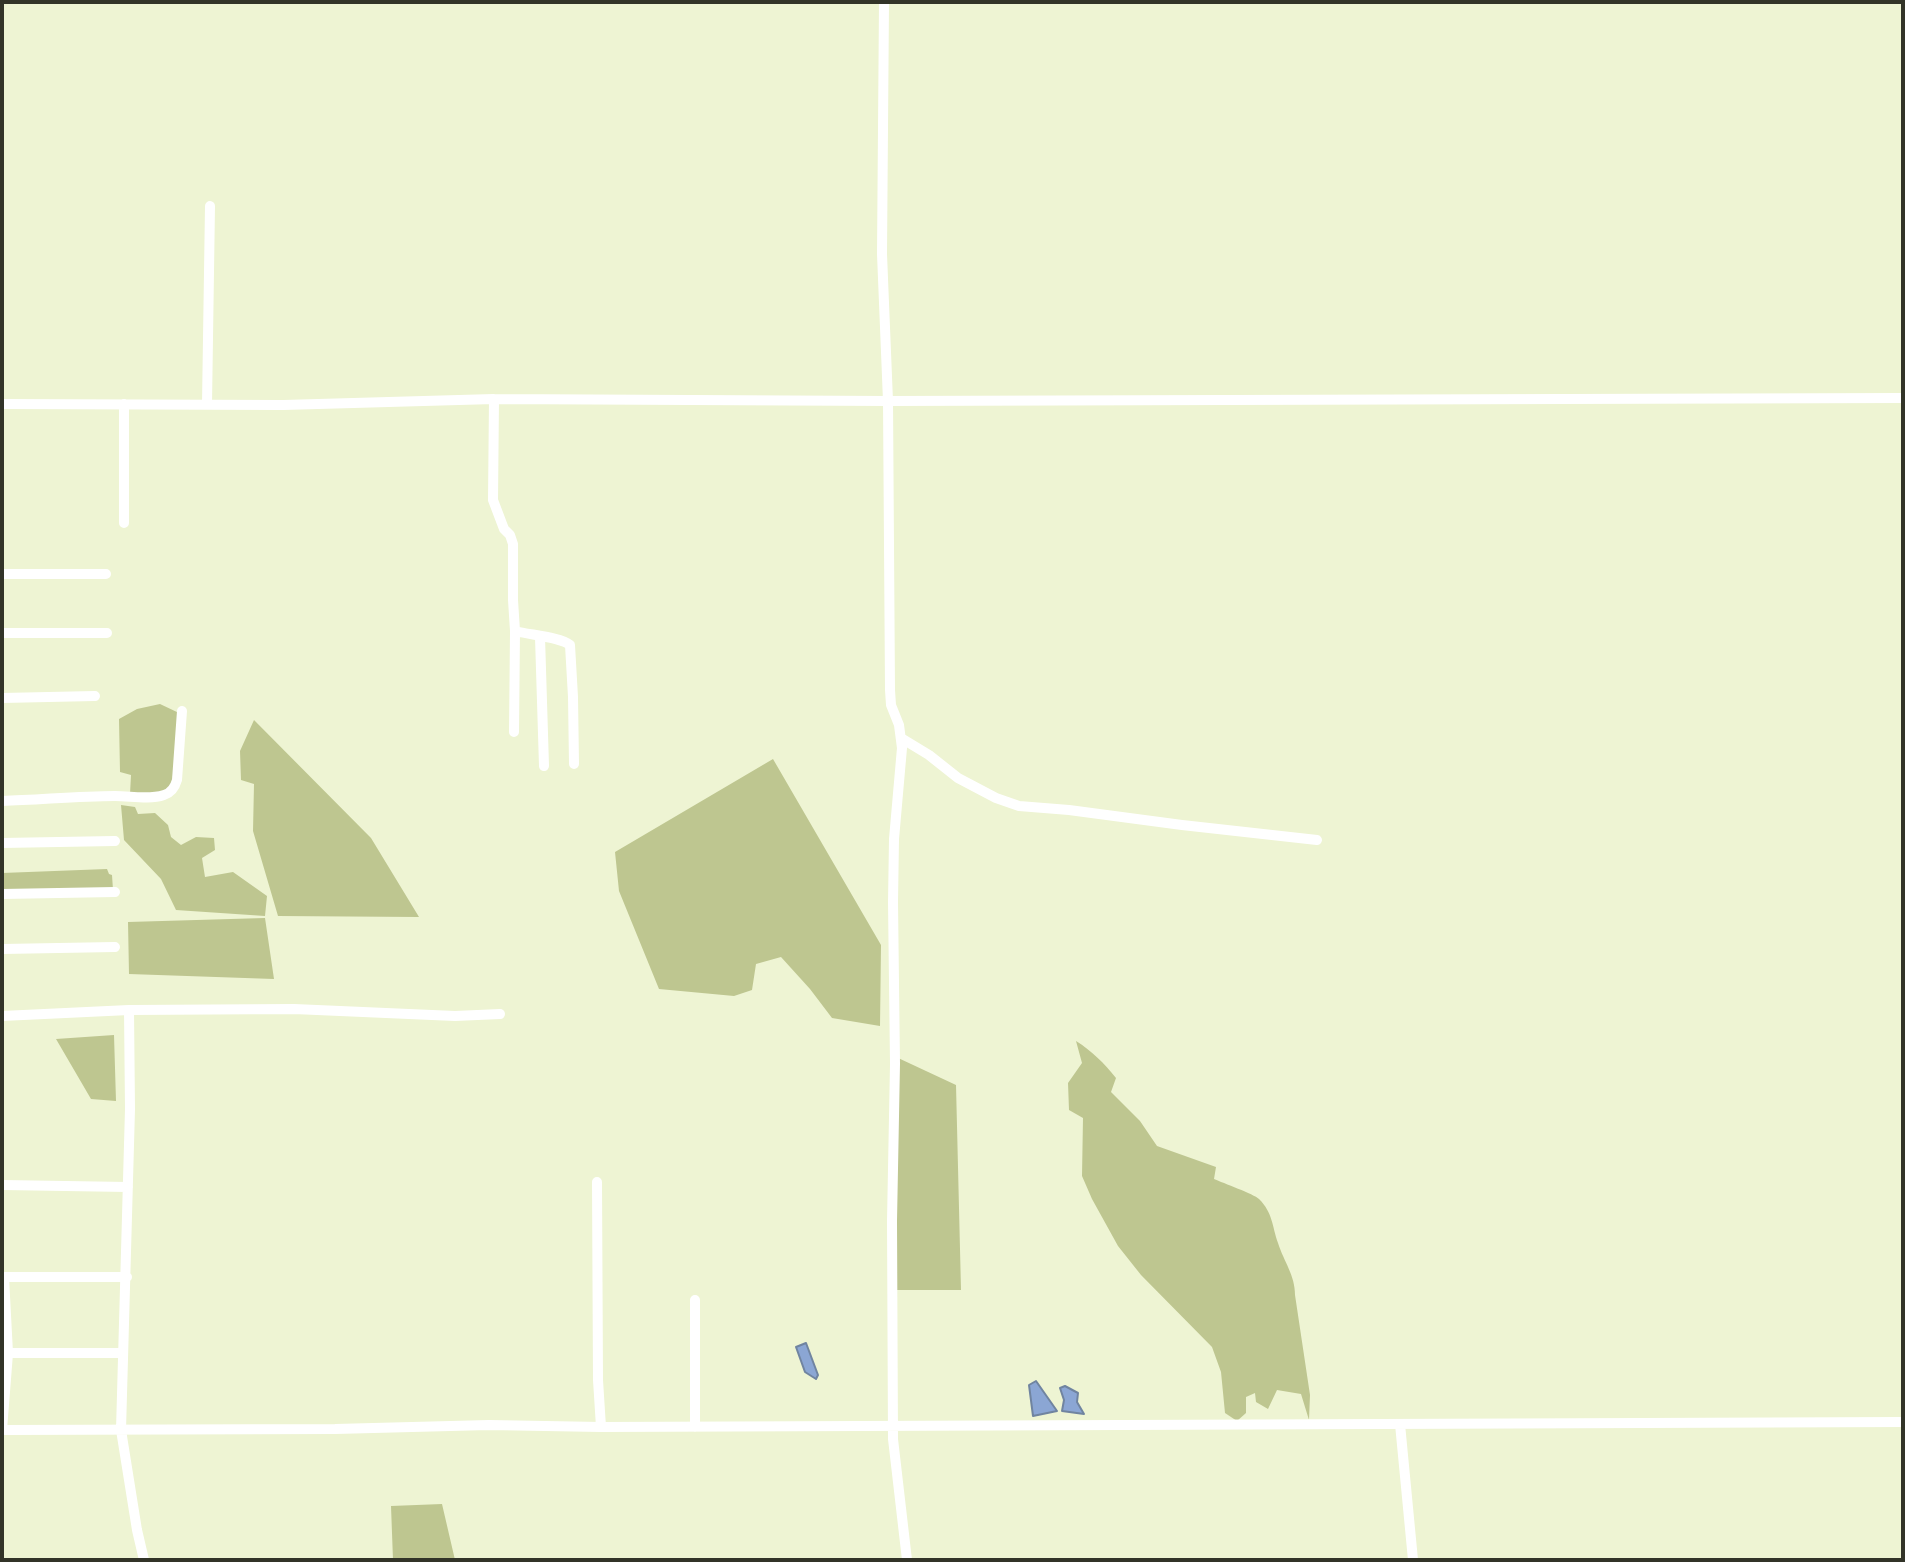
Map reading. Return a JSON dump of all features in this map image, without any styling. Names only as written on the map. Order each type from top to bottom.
[{"type":"street","points":[[884,2],[882,254],[888,401],[890,690],[891,705],[899,725],[902,755],[894,839],[893,902],[893,1438],[907,1560]]},
{"type":"street","points":[[207,404],[210,206]]},
{"type":"street","points":[[2,404],[363,404],[494,399],[888,401],[1903,398]]},
{"type":"street","points":[[494,399],[493,500],[513,544],[514,732]]},
{"type":"street","points":[[124,404],[124,523]]},
{"type":"street","points":[[2,574],[106,574]]},
{"type":"street","points":[[515,631],[560,639],[570,645],[574,764]]},
{"type":"street","points":[[2,633],[107,633]]},
{"type":"street","points":[[540,637],[544,766]]},
{"type":"street","points":[[2,698],[95,696]]},
{"type":"street","points":[[2,801],[163,796],[170,792],[177,780],[183,711]]},
{"type":"street","points":[[901,738],[929,755],[958,778],[996,798],[1019,806],[1317,840]]},
{"type":"street","points":[[2,843],[115,841]]},
{"type":"street","points":[[2,894],[115,892]]},
{"type":"street","points":[[2,949],[115,947]]},
{"type":"street","points":[[2,1016],[129,1010],[294,1009],[455,1016],[500,1014]]},
{"type":"street","points":[[129,1010],[127,1277],[121,1430],[137,1530],[146,1560]]},
{"type":"street","points":[[597,1182],[598,1380],[601,1427]]},
{"type":"street","points":[[2,1185],[128,1187]]},
{"type":"street","points":[[127,1277],[3,1277],[5,1353],[2,1430],[321,1429],[489,1425],[695,1427],[1903,1422]]},
{"type":"street","points":[[695,1300],[695,1427]]},
{"type":"street","points":[[5,1353],[122,1353]]},
{"type":"street","points":[[1401,1424],[1413,1560]]},
{"type":"green space","points":[[160,704],[179,713],[172,785],[162,794],[130,794],[131,775],[120,772],[119,719],[137,709]]},
{"type":"green space","points":[[254,720],[371,838],[419,917],[278,916],[253,831],[254,784],[241,780],[240,751]]},
{"type":"green space","points":[[773,759],[881,945],[880,1026],[832,1018],[781,957],[756,964],[752,990],[734,996],[659,989],[619,891],[615,852]]},
{"type":"green space","points":[[121,805],[135,807],[138,814],[155,813],[168,825],[171,837],[181,845],[196,837],[214,838],[215,850],[202,858],[205,877],[233,872],[267,896],[265,916],[176,910],[161,879],[124,840]]},
{"type":"green space","points":[[107,869],[112,875],[113,890],[2,891],[2,873]]},
{"type":"green space","points":[[265,918],[274,979],[129,974],[128,922]]},
{"type":"green space","points":[[114,1035],[116,1101],[91,1099],[56,1039]]},
{"type":"green space","points":[[1076,1041],[1098,1058],[1116,1078],[1111,1092],[1140,1121],[1157,1146],[1216,1167],[1214,1179],[1256,1197],[1267,1209],[1293,1281],[1310,1395],[1309,1420],[1301,1394],[1277,1390],[1268,1409],[1256,1402],[1255,1393],[1246,1397],[1246,1413],[1237,1421],[1225,1413],[1221,1372],[1212,1347],[1141,1275],[1118,1246],[1082,1176],[1083,1118],[1069,1110],[1068,1083],[1082,1063]]},
{"type":"green space","points":[[896,1057],[956,1085],[961,1290],[895,1290]]},
{"type":"green space","points":[[442,1504],[455,1560],[393,1560],[391,1506]]},
{"type":"water","points":[[806,1343],[818,1375],[816,1379],[805,1372],[796,1347]]},
{"type":"water","points":[[1036,1381],[1057,1411],[1033,1416],[1029,1385]]},
{"type":"water","points":[[1065,1386],[1078,1393],[1077,1402],[1084,1414],[1062,1411],[1064,1400],[1060,1388]]}]
